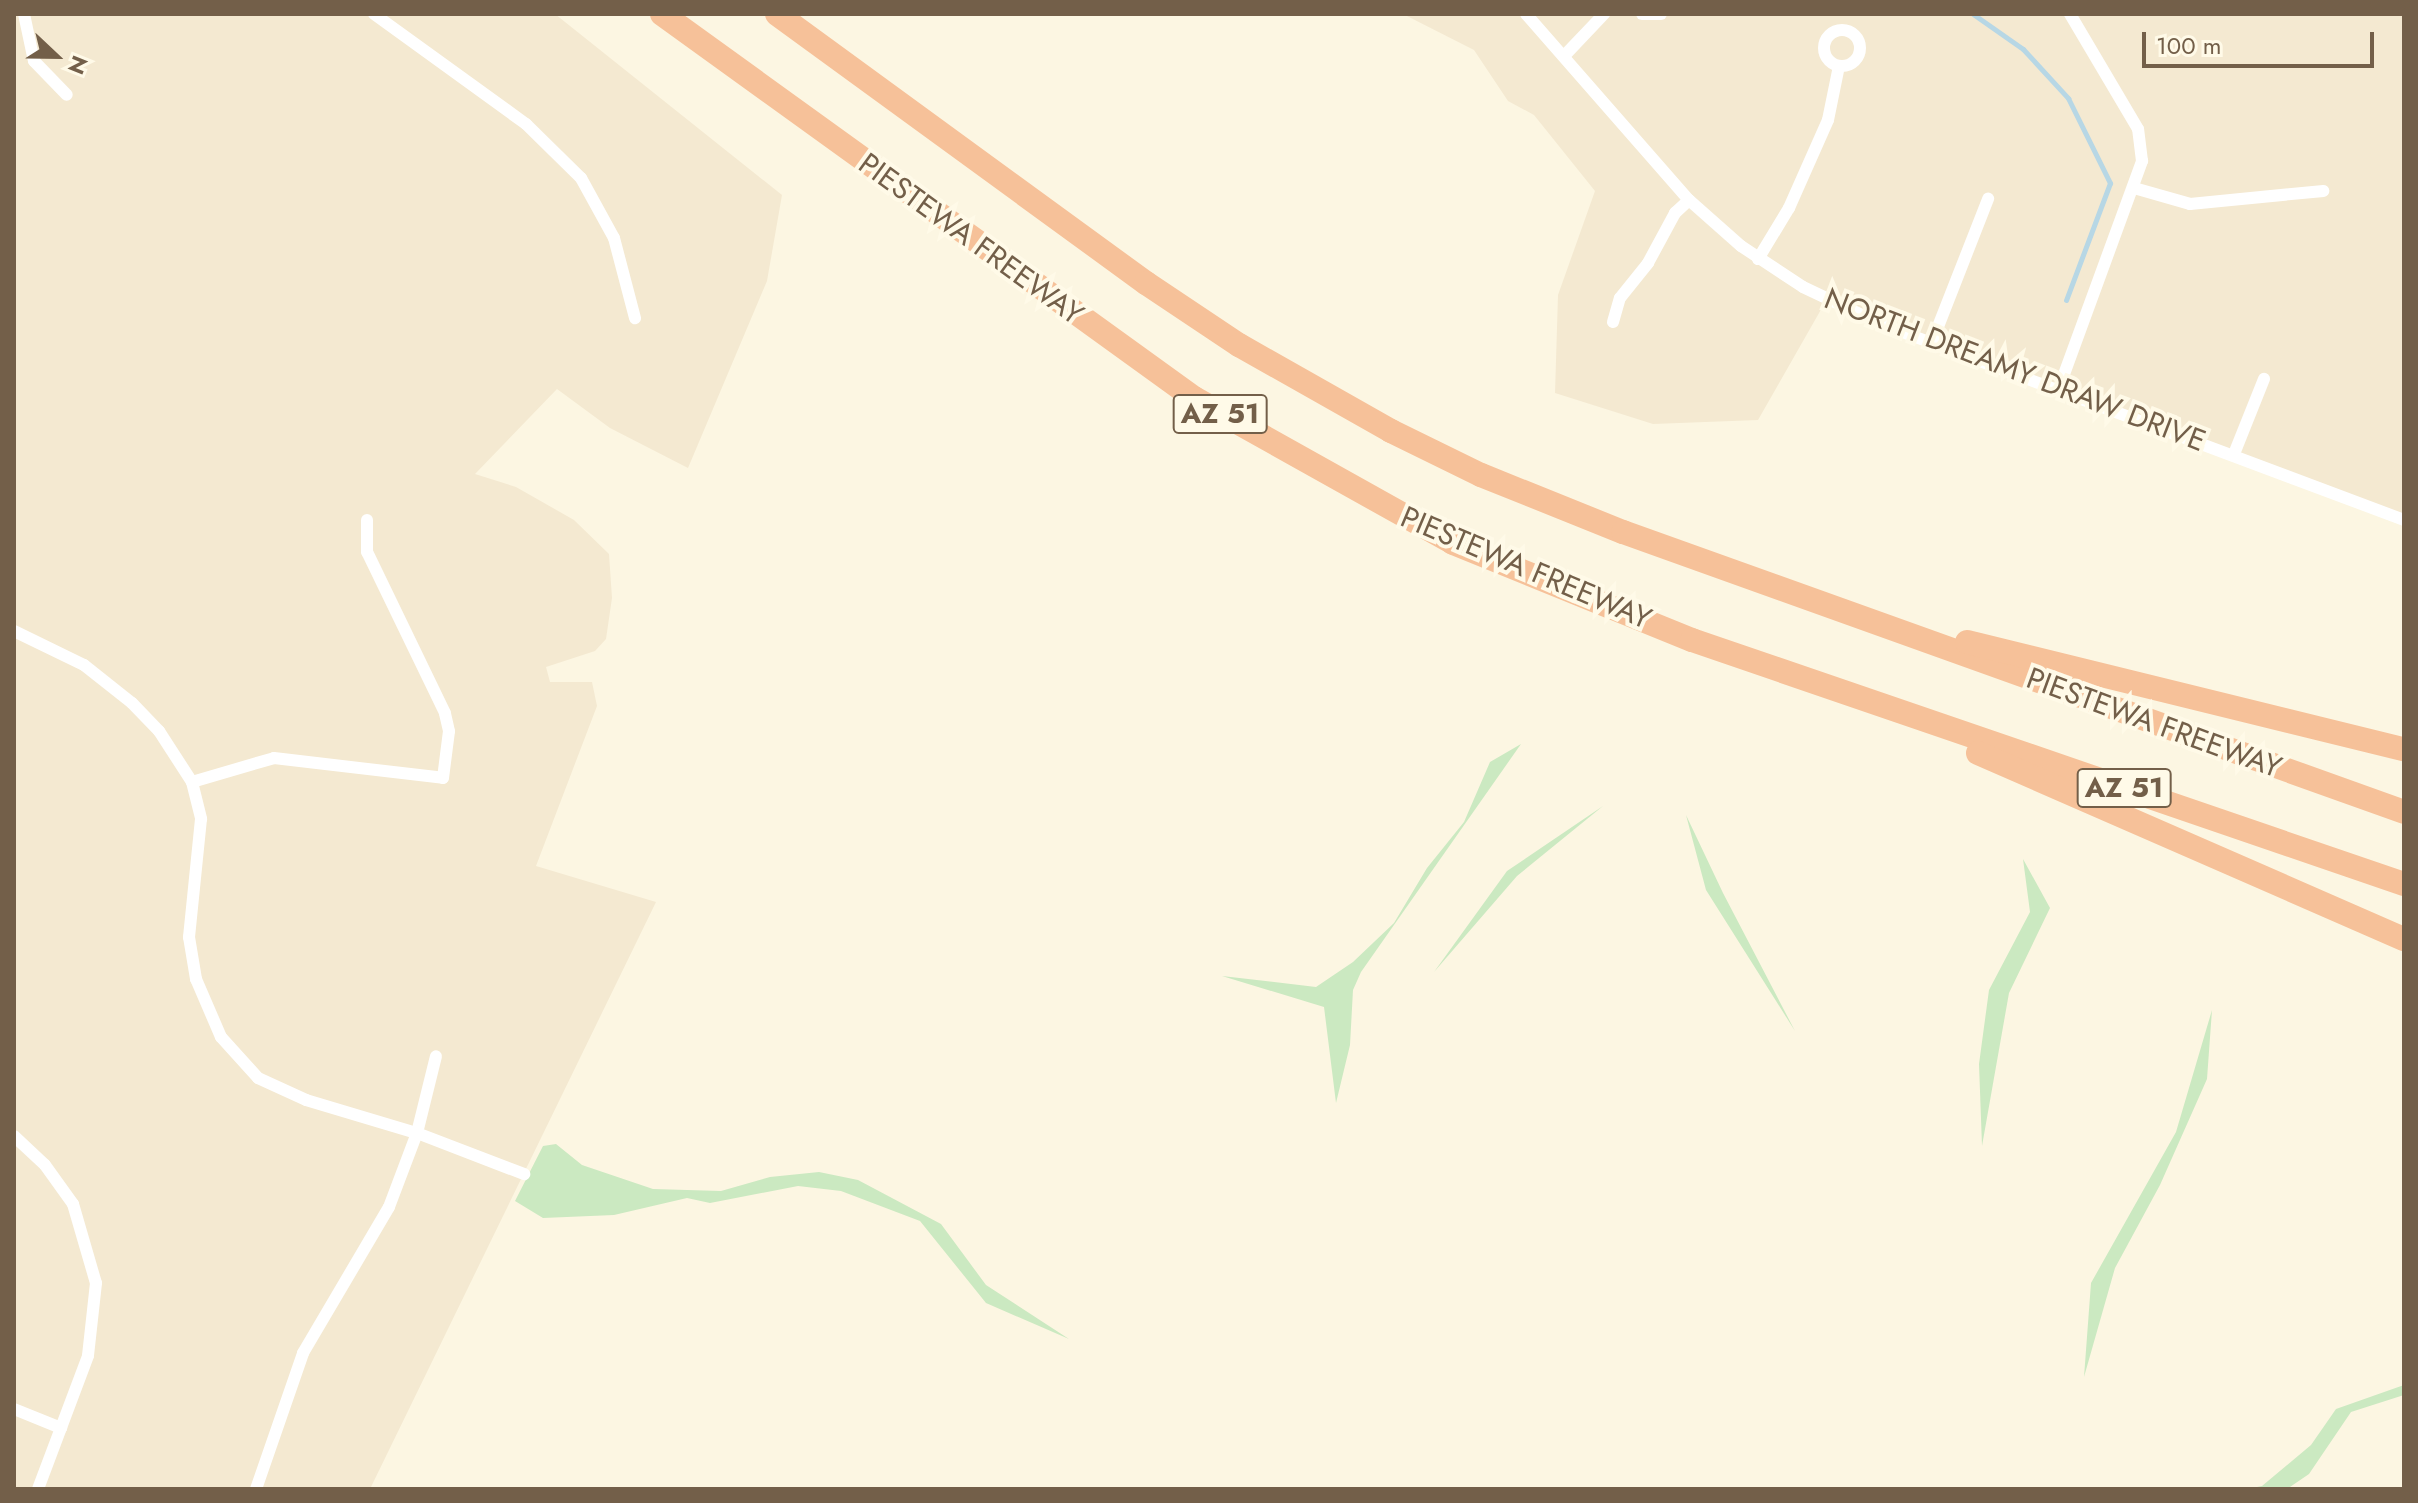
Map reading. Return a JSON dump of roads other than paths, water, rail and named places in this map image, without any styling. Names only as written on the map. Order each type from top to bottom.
[{"type":"highway","name":"PIESTEWA FREEWAY","points":[[662,14],[1181,390],[1314,469],[1453,543],[1692,640],[2404,884]]},
{"type":"highway","name":"PIESTEWA FREEWAY","points":[[777,14],[1075,234],[1324,396],[1481,475],[1555,506],[2404,812]]},
{"type":"highway","points":[[1859,616],[2404,749]]},
{"type":"highway","points":[[1845,692],[2404,939]]},
{"type":"street","points":[[24,14],[34,61],[67,95]]},
{"type":"street","points":[[374,14],[526,124],[581,178],[614,238],[635,318]]},
{"type":"street","name":"NORTH DREAMY DRAW DRIVE","points":[[1526,14],[1689,200],[1758,259],[1838,305],[2404,520]]},
{"type":"street","points":[[1565,55],[1604,14]]},
{"type":"street","points":[[1642,14],[1661,14]]},
{"type":"street","points":[[2059,388],[2142,161],[2138,129],[2070,14]]},
{"type":"street","points":[[1758,259],[1789,208],[1828,120],[1839,66]]},
{"type":"street","points":[[2134,188],[2190,204],[2323,191]]},
{"type":"street","points":[[1932,342],[1988,199]]},
{"type":"street","points":[[1613,322],[1620,298],[1648,263],[1675,213],[1689,200]]},
{"type":"street","name":"NORTH DREAMY DRAW DRIVE","points":[[2234,454],[2264,379]]},
{"type":"street","points":[[192,782],[274,758],[443,778],[449,731],[445,713],[367,552],[367,520]]},
{"type":"street","points":[[14,631],[84,665],[132,703],[159,731],[192,782],[201,819],[201,846],[189,937],[196,979],[221,1037],[258,1078],[306,1100],[417,1133],[524,1174]]},
{"type":"street","points":[[256,1489],[303,1353],[389,1207],[417,1133],[436,1056]]},
{"type":"street","points":[[14,1136],[58,1179],[73,1204],[93,1263],[92,1341],[38,1489]]},
{"type":"street","points":[[14,1409],[61,1428]]},
{"type":"waterway","points":[[1973,14],[2023,49],[2068,98],[2110,183],[2066,300]]}]
